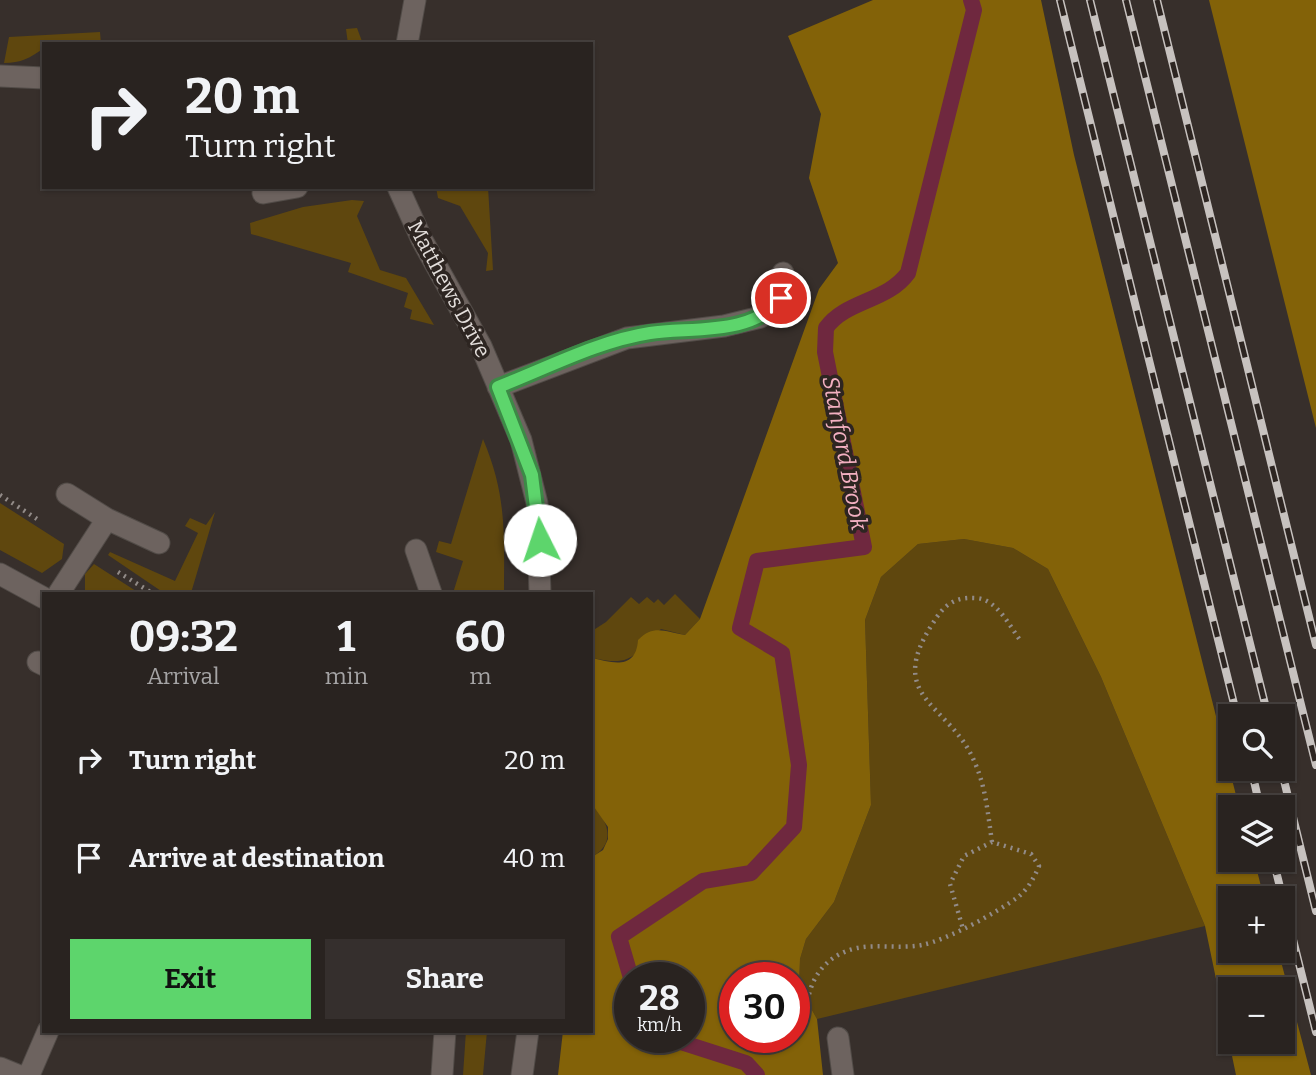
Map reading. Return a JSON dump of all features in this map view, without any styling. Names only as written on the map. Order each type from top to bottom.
[{"type":"street","points":[[407,42],[415,0]]},
{"type":"street","points":[[0,76],[42,78]]},
{"type":"street","points":[[263,193],[286,189]]},
{"type":"street","name":"Matthews Drive","points":[[399,189],[422,240],[481,346],[532,475],[537,503],[540,592]]},
{"type":"street","points":[[498,387],[627,338],[724,326],[761,317],[781,298],[783,274]]},
{"type":"street","points":[[67,494],[107,519],[159,543]]},
{"type":"street","points":[[60,592],[107,519]]},
{"type":"street","points":[[416,550],[431,592]]},
{"type":"street","points":[[0,574],[42,597]]},
{"type":"street","points":[[29,1075],[47,1033]]},
{"type":"street","points":[[442,1075],[445,1033]]},
{"type":"street","points":[[522,1075],[528,1033]]},
{"type":"street","points":[[838,1038],[843,1075]]},
{"type":"street","points":[[0,1068],[18,1075]]},
{"type":"path","points":[[992,842],[985,794],[975,763],[959,732],[930,708],[916,684],[914,659],[944,605],[964,597],[984,598],[1000,612],[1020,640]]},
{"type":"path","points":[[810,987],[817,972],[832,959],[856,948],[923,945],[963,929],[1019,896],[1032,882],[1039,866],[1031,854],[992,842],[964,856],[950,884],[963,929]]},
{"type":"shaded area","points":[[873,0],[1041,0],[1074,155],[1218,724],[1218,781],[1232,781],[1236,795],[1218,795],[1218,872],[1257,872],[1261,886],[1218,886],[1218,963],[1281,963],[1285,977],[1218,977],[1218,988],[1205,926],[1101,677],[1048,569],[1013,548],[964,539],[918,544],[881,577],[865,620],[871,805],[834,902],[806,939],[800,962],[719,962],[719,1053],[810,1053],[810,1007],[817,1019],[823,1075],[558,1075],[563,1033],[593,1033],[593,856],[603,850],[608,839],[608,827],[593,805],[593,658],[615,662],[628,660],[636,650],[638,640],[649,632],[660,630],[685,635],[700,619],[819,289],[838,263],[809,178],[821,114],[788,36]]},
{"type":"shaded area","points":[[1209,0],[1316,0],[1316,428]]},
{"type":"shaded area","points":[[357,28],[362,42],[348,42],[346,29]]},
{"type":"shaded area","points":[[100,32],[101,42],[42,42],[42,49],[30,57],[4,63],[9,37]]},
{"type":"shaded area","points":[[436,189],[488,189],[493,270],[486,271],[488,253],[460,206],[438,198]]},
{"type":"shaded area","points":[[352,200],[364,201],[357,216],[380,270],[406,278],[434,325],[410,319],[412,310],[404,307],[408,293],[348,272],[351,263],[251,234],[250,223],[303,207]]},
{"type":"shaded area","points":[[483,439],[500,497],[504,533],[504,592],[453,592],[463,561],[436,552],[439,541],[451,544]]},
{"type":"shaded area","points":[[0,503],[64,544],[62,559],[42,573],[0,550]]},
{"type":"shaded area","points":[[215,512],[191,592],[163,592],[108,555],[110,552],[175,581],[198,533],[185,526],[190,518],[206,525]]},
{"type":"shaded area","points":[[964,539],[1013,548],[1048,569],[1101,677],[1205,926],[817,1019],[810,1007],[810,962],[800,962],[800,959],[806,939],[834,902],[871,805],[865,620],[881,577],[918,544]]},
{"type":"shaded area","points":[[94,564],[137,592],[85,592],[85,574]]},
{"type":"shaded area","points":[[675,594],[700,619],[685,635],[661,629],[637,652],[624,660],[593,658],[593,630],[606,622],[631,597],[639,604],[647,597],[654,603],[658,599],[664,605]]},
{"type":"shaded area","points":[[593,805],[606,825],[607,839],[600,851],[593,856]]},
{"type":"shaded area","points":[[1295,1014],[1311,1075],[1236,1075],[1232,1054],[1295,1054]]},
{"type":"shaded area","points":[[466,1033],[487,1033],[483,1075],[463,1075]]},
{"type":"waterway","name":"Stanford Brook","points":[[626,962],[619,937],[703,881],[751,873],[794,827],[799,765],[782,653],[740,628],[757,561],[864,547],[825,352],[826,328],[844,312],[889,290],[908,273],[974,10],[971,0]]},
{"type":"waterway","name":"Stanford Brook","points":[[705,1050],[746,1063],[757,1075]]},
{"type":"railway","points":[[1060,0],[1234,704]]},
{"type":"railway","points":[[1090,0],[1265,704]]},
{"type":"railway","points":[[1126,0],[1316,765]]},
{"type":"railway","points":[[1157,0],[1316,645]]},
{"type":"railway","points":[[1254,781],[1257,795]]},
{"type":"railway","points":[[1284,781],[1316,911]]},
{"type":"railway","points":[[1276,872],[1316,1032]]},
{"type":"route","points":[[540,540],[532,475],[521,440],[498,387],[627,338],[724,326],[761,317],[773,309],[781,298]]}]
